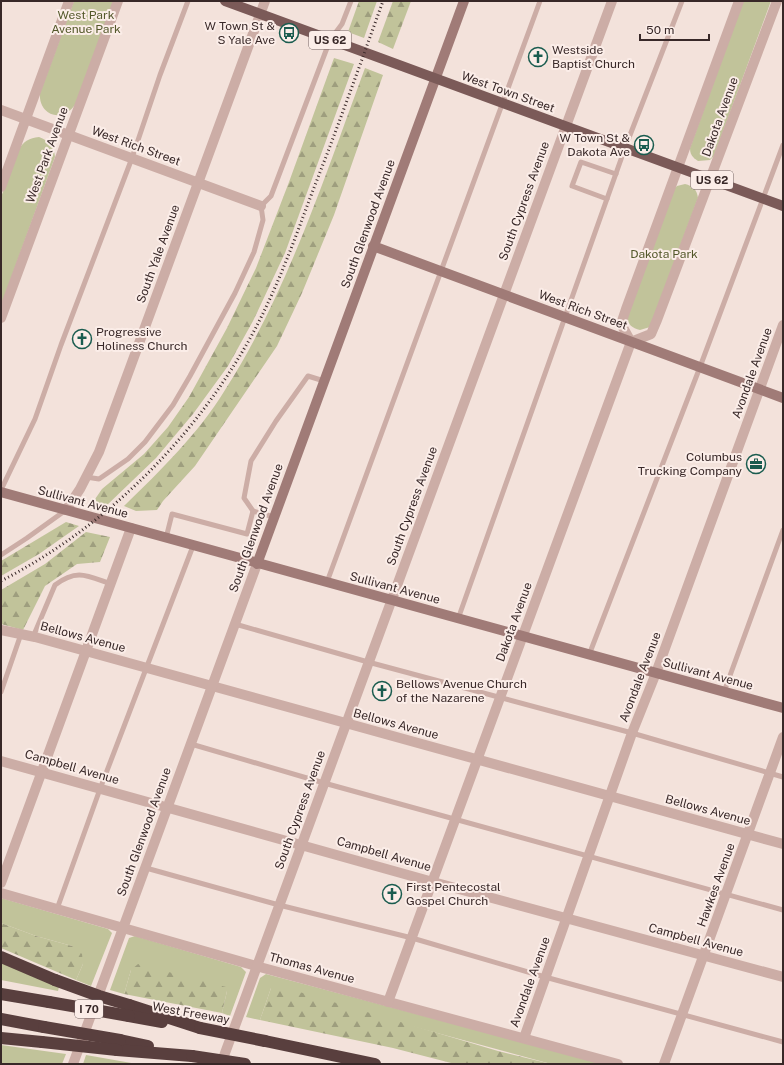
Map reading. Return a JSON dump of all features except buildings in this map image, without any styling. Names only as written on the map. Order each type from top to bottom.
[{"type":"highway","points":[[1,957],[55,980],[99,996],[129,1011]]},
{"type":"highway","name":"I 70","points":[[1,994],[50,1002],[129,1011]]},
{"type":"highway","name":"West Freeway","points":[[129,1011],[200,1028],[375,1064]]},
{"type":"highway","name":"I 70","points":[[1,1019],[44,1027],[119,1045],[245,1064]]},
{"type":"highway","points":[[1,1038],[42,1042],[119,1045]]},
{"type":"main road","name":"West Town Street","points":[[224,1],[783,206]]},
{"type":"street","points":[[1,187],[69,1]]},
{"type":"street","name":"West Park Avenue","points":[[1,318],[118,1]]},
{"type":"street","name":"South Yale Avenue","points":[[66,510],[80,489],[99,452],[265,1]]},
{"type":"street","name":"South Glenwood Avenue","points":[[73,1064],[464,1]]},
{"type":"street","name":"South Cypress Avenue","points":[[220,1064],[612,1]]},
{"type":"street","name":"Dakota Avenue","points":[[631,342],[621,324],[739,1]]},
{"type":"street","name":"Dakota Avenue","points":[[388,1002],[631,342],[651,334],[711,180],[777,1]]},
{"type":"street","name":"West Rich Street","points":[[1,110],[261,206]]},
{"type":"street","name":"West Rich Street","points":[[373,246],[783,398]]},
{"type":"street","name":"Avondale Avenue","points":[[524,1038],[632,733],[656,673],[783,325]]},
{"type":"street","name":"Sullivant Avenue","points":[[1,491],[257,564],[783,708]]},
{"type":"street","points":[[1,883],[131,528]]},
{"type":"street","name":"Bellows Avenue","points":[[1,630],[33,637],[147,668],[783,844]]},
{"type":"street","name":"Hawkes Avenue","points":[[664,1064],[783,737]]},
{"type":"street","name":"Campbell Avenue","points":[[1,761],[433,882],[783,977]]},
{"type":"street","name":"Thomas Avenue","points":[[1,893],[256,966],[618,1064]]},
{"type":"lane","points":[[1,491],[35,419],[61,345],[132,158],[160,75],[188,1]]},
{"type":"lane","points":[[86,477],[99,479],[128,459],[145,442],[173,405],[190,376],[235,293],[254,252],[264,220],[261,206],[271,196],[330,40],[342,24],[351,1]]},
{"type":"lane","points":[[327,583],[540,1]]},
{"type":"lane","points":[[458,619],[566,318],[625,148],[682,1]]},
{"type":"lane","points":[[589,655],[700,367],[783,145]]},
{"type":"lane","points":[[607,199],[572,186],[581,162],[616,174]]},
{"type":"lane","points":[[274,517],[253,511],[244,498],[251,461],[276,421],[308,376],[324,381]]},
{"type":"lane","points":[[1,555],[66,510]]},
{"type":"lane","points":[[166,538],[172,514],[247,534],[253,511]]},
{"type":"lane","points":[[724,692],[783,530]]},
{"type":"lane","points":[[57,909],[100,789],[193,546]]},
{"type":"lane","points":[[33,637],[55,585],[62,579],[69,576],[84,575],[110,584]]},
{"type":"lane","points":[[235,624],[368,662],[632,733],[783,777]]},
{"type":"lane","points":[[1,692],[21,634]]},
{"type":"lane","points":[[191,744],[324,783],[456,818],[783,910]]},
{"type":"lane","points":[[146,868],[279,905],[412,938],[545,977],[783,1042]]},
{"type":"green space","name":"West Park Avenue Park","points":[[74,1],[114,1],[76,103],[71,110],[65,114],[59,115],[47,112],[40,101],[40,93]]},
{"type":"green space","points":[[359,1],[377,1],[364,38],[348,32]]},
{"type":"green space","points":[[393,1],[411,1],[393,49],[378,42]]},
{"type":"green space","points":[[743,1],[771,1],[714,156],[710,160],[698,161],[690,152],[690,148]]},
{"type":"green space","points":[[334,58],[354,64],[285,253],[253,321],[228,366],[193,414],[156,458],[105,507],[93,502],[102,489],[144,454],[168,427],[189,397],[227,328],[256,268]]},
{"type":"green space","points":[[365,68],[383,75],[334,215],[302,293],[277,346],[195,466],[163,501],[157,510],[136,511],[124,506],[191,437],[225,390],[247,353],[286,274],[303,233]]},
{"type":"green space","points":[[39,137],[46,140],[50,144],[55,157],[1,306],[1,197],[19,149],[27,140]]},
{"type":"green space","name":"Dakota Park","points":[[685,184],[694,189],[698,198],[650,327],[640,330],[629,324],[627,317],[674,189],[677,186]]},
{"type":"green space","points":[[66,522],[79,526],[39,554],[1,576],[1,561]]},
{"type":"green space","points":[[86,532],[110,537],[100,562],[77,564],[45,586],[23,630],[1,624],[1,590],[45,564]]},
{"type":"green space","points":[[1,898],[108,929],[112,933],[91,986],[76,980],[83,964],[72,946],[36,936],[1,923]]},
{"type":"green space","points":[[1,923],[36,936],[72,946],[82,954],[83,964],[76,980],[1,948]]},
{"type":"green space","points":[[135,936],[241,967],[246,972],[230,1016],[222,1013],[227,991],[131,970],[124,994],[110,990],[129,938]]},
{"type":"green space","points":[[1,961],[59,987],[58,991],[1,980]]},
{"type":"green space","points":[[138,964],[226,987],[227,991],[222,1013],[124,994],[131,970]]},
{"type":"green space","points":[[266,974],[605,1064],[551,1064],[271,988],[260,1020],[246,1017],[260,978]]},
{"type":"green space","points":[[276,985],[498,1051],[551,1064],[455,1064],[393,1048],[260,1020],[271,988]]},
{"type":"green space","points":[[1,1045],[66,1054],[62,1064],[1,1064]]},
{"type":"green space","points":[[86,1055],[137,1064],[83,1064]]},
{"type":"railway","points":[[1,581],[39,560],[75,535],[142,479],[172,448],[200,414],[225,379],[258,324],[283,269],[383,1]]},
{"type":"place","name":"W Town St & S Yale Ave","points":[[289,33]]},
{"type":"place","name":"Westside Baptist Church","points":[[538,57]]},
{"type":"place","name":"W Town St & Dakota Ave","points":[[644,145]]},
{"type":"place","name":"Progressive Holiness Church","points":[[82,339]]},
{"type":"place","name":"Columbus Trucking Company","points":[[756,464]]},
{"type":"place","name":"Bellows Avenue Church of the Nazarene","points":[[382,691]]},
{"type":"place","name":"First Pentecostal Gospel Church","points":[[392,894]]}]
